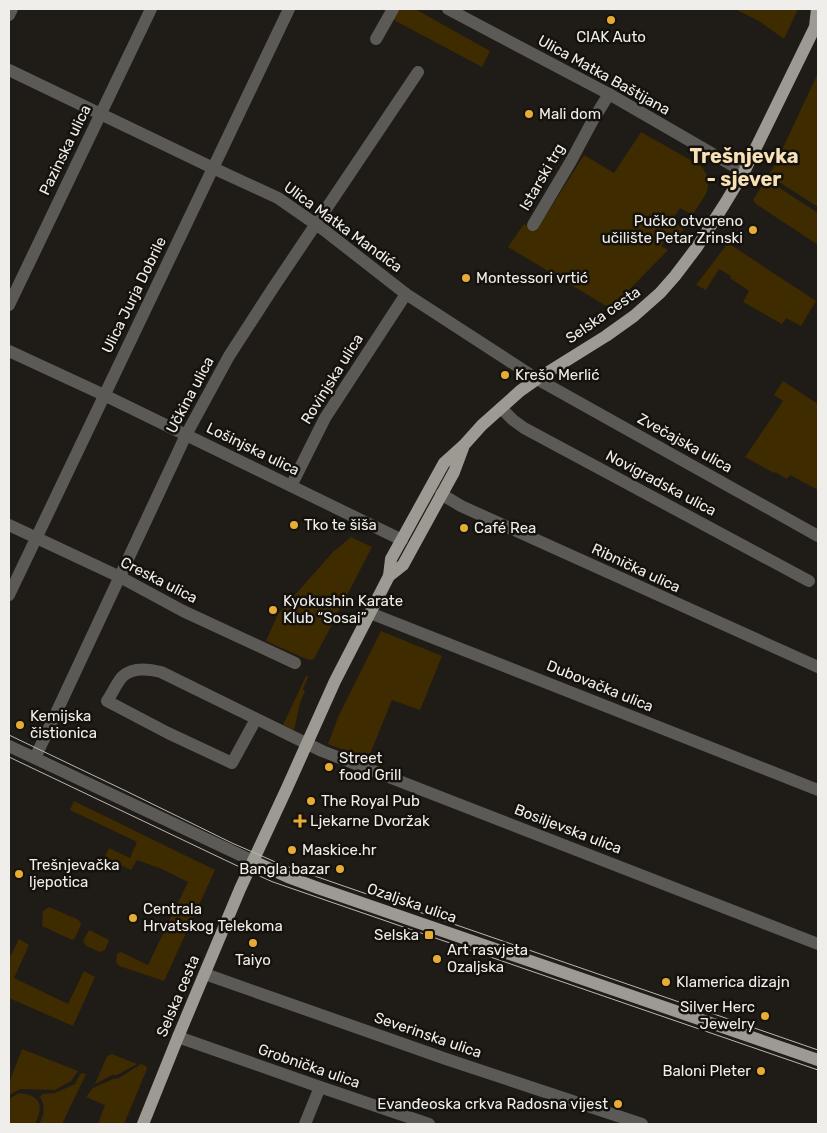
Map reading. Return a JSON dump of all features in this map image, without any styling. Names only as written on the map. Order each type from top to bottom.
[{"type":"main road","name":"Selska cesta","points":[[143,1124],[240,889],[335,681],[389,576],[391,559],[444,463],[501,408],[537,379],[634,316],[660,293],[675,276],[697,247],[744,172],[817,26],[817,9]]},
{"type":"main road","name":"Selska cesta","points":[[389,576],[403,565],[454,472],[464,445]]},
{"type":"main road","name":"Ozaljska ulica","points":[[253,862],[318,888],[818,1060]]},
{"type":"street","points":[[9,15],[12,9]]},
{"type":"street","name":"Pazinska ulica","points":[[9,305],[151,9]]},
{"type":"street","name":"Ulica Jurja Dobrile","points":[[9,595],[289,9]]},
{"type":"street","points":[[376,39],[393,9]]},
{"type":"street","name":"Ulica Matka Baštijana","points":[[448,9],[609,94],[744,172]]},
{"type":"street","name":"Ulica Matka Mandića","points":[[9,70],[278,198],[316,223],[406,294],[537,379]]},
{"type":"street","name":"Učkina ulica","points":[[35,758],[186,435],[229,356],[418,72]]},
{"type":"street","name":"Istarski trg","points":[[533,225],[609,94]]},
{"type":"street","name":"Rovinjska ulica","points":[[291,486],[325,418],[406,294]]},
{"type":"street","name":"Lošinjska ulica","points":[[9,351],[104,395],[402,540]]},
{"type":"street","name":"Zvečajska ulica","points":[[537,379],[818,536]]},
{"type":"street","name":"Novigradska ulica","points":[[501,408],[524,428],[809,581]]},
{"type":"street","name":"Ribnička ulica","points":[[441,494],[818,668]]},
{"type":"street","name":"Creska ulica","points":[[9,525],[120,578],[183,611],[295,663]]},
{"type":"street","name":"Dubovačka ulica","points":[[370,613],[818,790]]},
{"type":"street","points":[[256,719],[232,763],[107,702],[123,676],[131,671],[152,669],[161,672],[307,744]]},
{"type":"street","name":"Bosiljevska ulica","points":[[307,744],[818,944]]},
{"type":"street","name":"Ozaljska ulica","points":[[9,746],[253,862]]},
{"type":"street","name":"Severinska ulica","points":[[205,974],[437,1056],[642,1124]]},
{"type":"street","name":"Grobnička ulica","points":[[178,1037],[429,1124]]},
{"type":"street","points":[[305,1124],[320,1087]]},
{"type":"shaded area","points":[[397,9],[415,9],[490,51],[482,67],[392,19]]},
{"type":"shaded area","points":[[735,9],[798,9],[784,39],[759,21]]},
{"type":"shaded area","points":[[818,73],[818,207],[768,175],[774,167]]},
{"type":"shaded area","points":[[641,132],[701,166],[708,180],[707,192],[692,215],[680,208],[672,220],[684,228],[675,241],[668,236],[661,246],[668,250],[625,294],[608,307],[508,247],[524,224],[536,231],[584,155],[614,173]]},
{"type":"shaded area","points":[[766,179],[818,213],[818,245],[756,204],[753,200]]},
{"type":"shaded area","points":[[728,243],[816,301],[801,326],[786,318],[782,324],[743,302],[749,291],[719,269],[706,290],[696,285]]},
{"type":"shaded area","points":[[783,381],[818,404],[818,490],[790,475],[787,479],[745,457],[783,401],[774,395]]},
{"type":"shaded area","points":[[351,537],[372,547],[314,659],[304,658],[266,641],[278,614],[333,552]]},
{"type":"shaded area","points":[[381,631],[442,656],[420,710],[392,700],[368,759],[328,744],[339,715]]},
{"type":"shaded area","points":[[306,676],[308,677],[303,689],[305,691],[300,703],[294,730],[283,725]]},
{"type":"shaded area","points":[[74,801],[215,870],[164,981],[119,966],[116,962],[117,954],[121,952],[148,965],[188,882],[162,869],[137,860],[131,870],[105,857],[109,848],[130,858],[137,842],[70,810]]},
{"type":"shaded area","points":[[49,907],[79,920],[81,925],[75,938],[72,940],[42,926],[43,911]]},
{"type":"shaded area","points":[[89,930],[109,940],[105,950],[100,952],[86,946],[83,941]]},
{"type":"shaded area","points":[[19,939],[29,945],[14,978],[68,1004],[84,971],[95,977],[73,1026],[9,998],[9,959]]},
{"type":"shaded area","points":[[22,1049],[78,1071],[71,1081],[55,1090],[20,1089],[9,1095],[9,1083]]},
{"type":"shaded area","points":[[112,1054],[137,1064],[95,1084],[107,1056]]},
{"type":"shaded area","points":[[141,1064],[146,1066],[147,1069],[124,1124],[98,1124],[105,1105],[86,1097],[93,1088],[119,1078]]},
{"type":"shaded area","points":[[81,1073],[86,1074],[62,1124],[39,1124],[44,1111],[40,1097],[42,1094],[55,1093],[75,1084]]},
{"type":"shaded area","points":[[19,1093],[32,1096],[39,1102],[38,1118],[35,1124],[9,1124],[9,1099]]},
{"type":"tram line","points":[[9,735],[232,843],[280,864],[818,1050]]},
{"type":"tram line","points":[[9,757],[273,882],[818,1070]]},
{"type":"place","name":"CIAK Auto","points":[[611,20]]},
{"type":"place","name":"Mali dom","points":[[529,114]]},
{"type":"place","name":"Pučko otvoreno učilište Petar Zrinski","points":[[753,230]]},
{"type":"place","name":"Montessori vrtić","points":[[466,278]]},
{"type":"place","name":"Krešo Merlić","points":[[505,375]]},
{"type":"place","name":"Tko te šiša","points":[[294,525]]},
{"type":"place","name":"Café Rea","points":[[464,528]]},
{"type":"place","name":"Kyokushin Karate Klub “Sosai”","points":[[273,610]]},
{"type":"place","name":"Kemijska čistionica","points":[[20,725]]},
{"type":"place","name":"Street food Grill","points":[[329,767]]},
{"type":"place","name":"The Royal Pub","points":[[311,801]]},
{"type":"place","name":"Ljekarne Dvoržak","points":[[300,821]]},
{"type":"place","name":"Maskice.hr","points":[[292,850]]},
{"type":"place","name":"Bangla bazar","points":[[340,869]]},
{"type":"place","name":"Trešnjevačka ljepotica","points":[[19,874]]},
{"type":"place","name":"Centrala Hrvatskog Telekoma","points":[[133,918]]},
{"type":"place","name":"Selska","points":[[429,935]]},
{"type":"place","name":"Taiyo","points":[[253,943]]},
{"type":"place","name":"Art rasvjeta Ozaljska","points":[[437,959]]},
{"type":"place","name":"Klamerica dizajn","points":[[666,982]]},
{"type":"place","name":"Silver Herc Jewelry","points":[[765,1016]]},
{"type":"place","name":"Baloni Pleter","points":[[761,1071]]},
{"type":"place","name":"Evanđeoska crkva Radosna vijest","points":[[618,1104]]},
{"type":"district","name":"Trešnjevka - sjever","points":[[744,168]]}]
